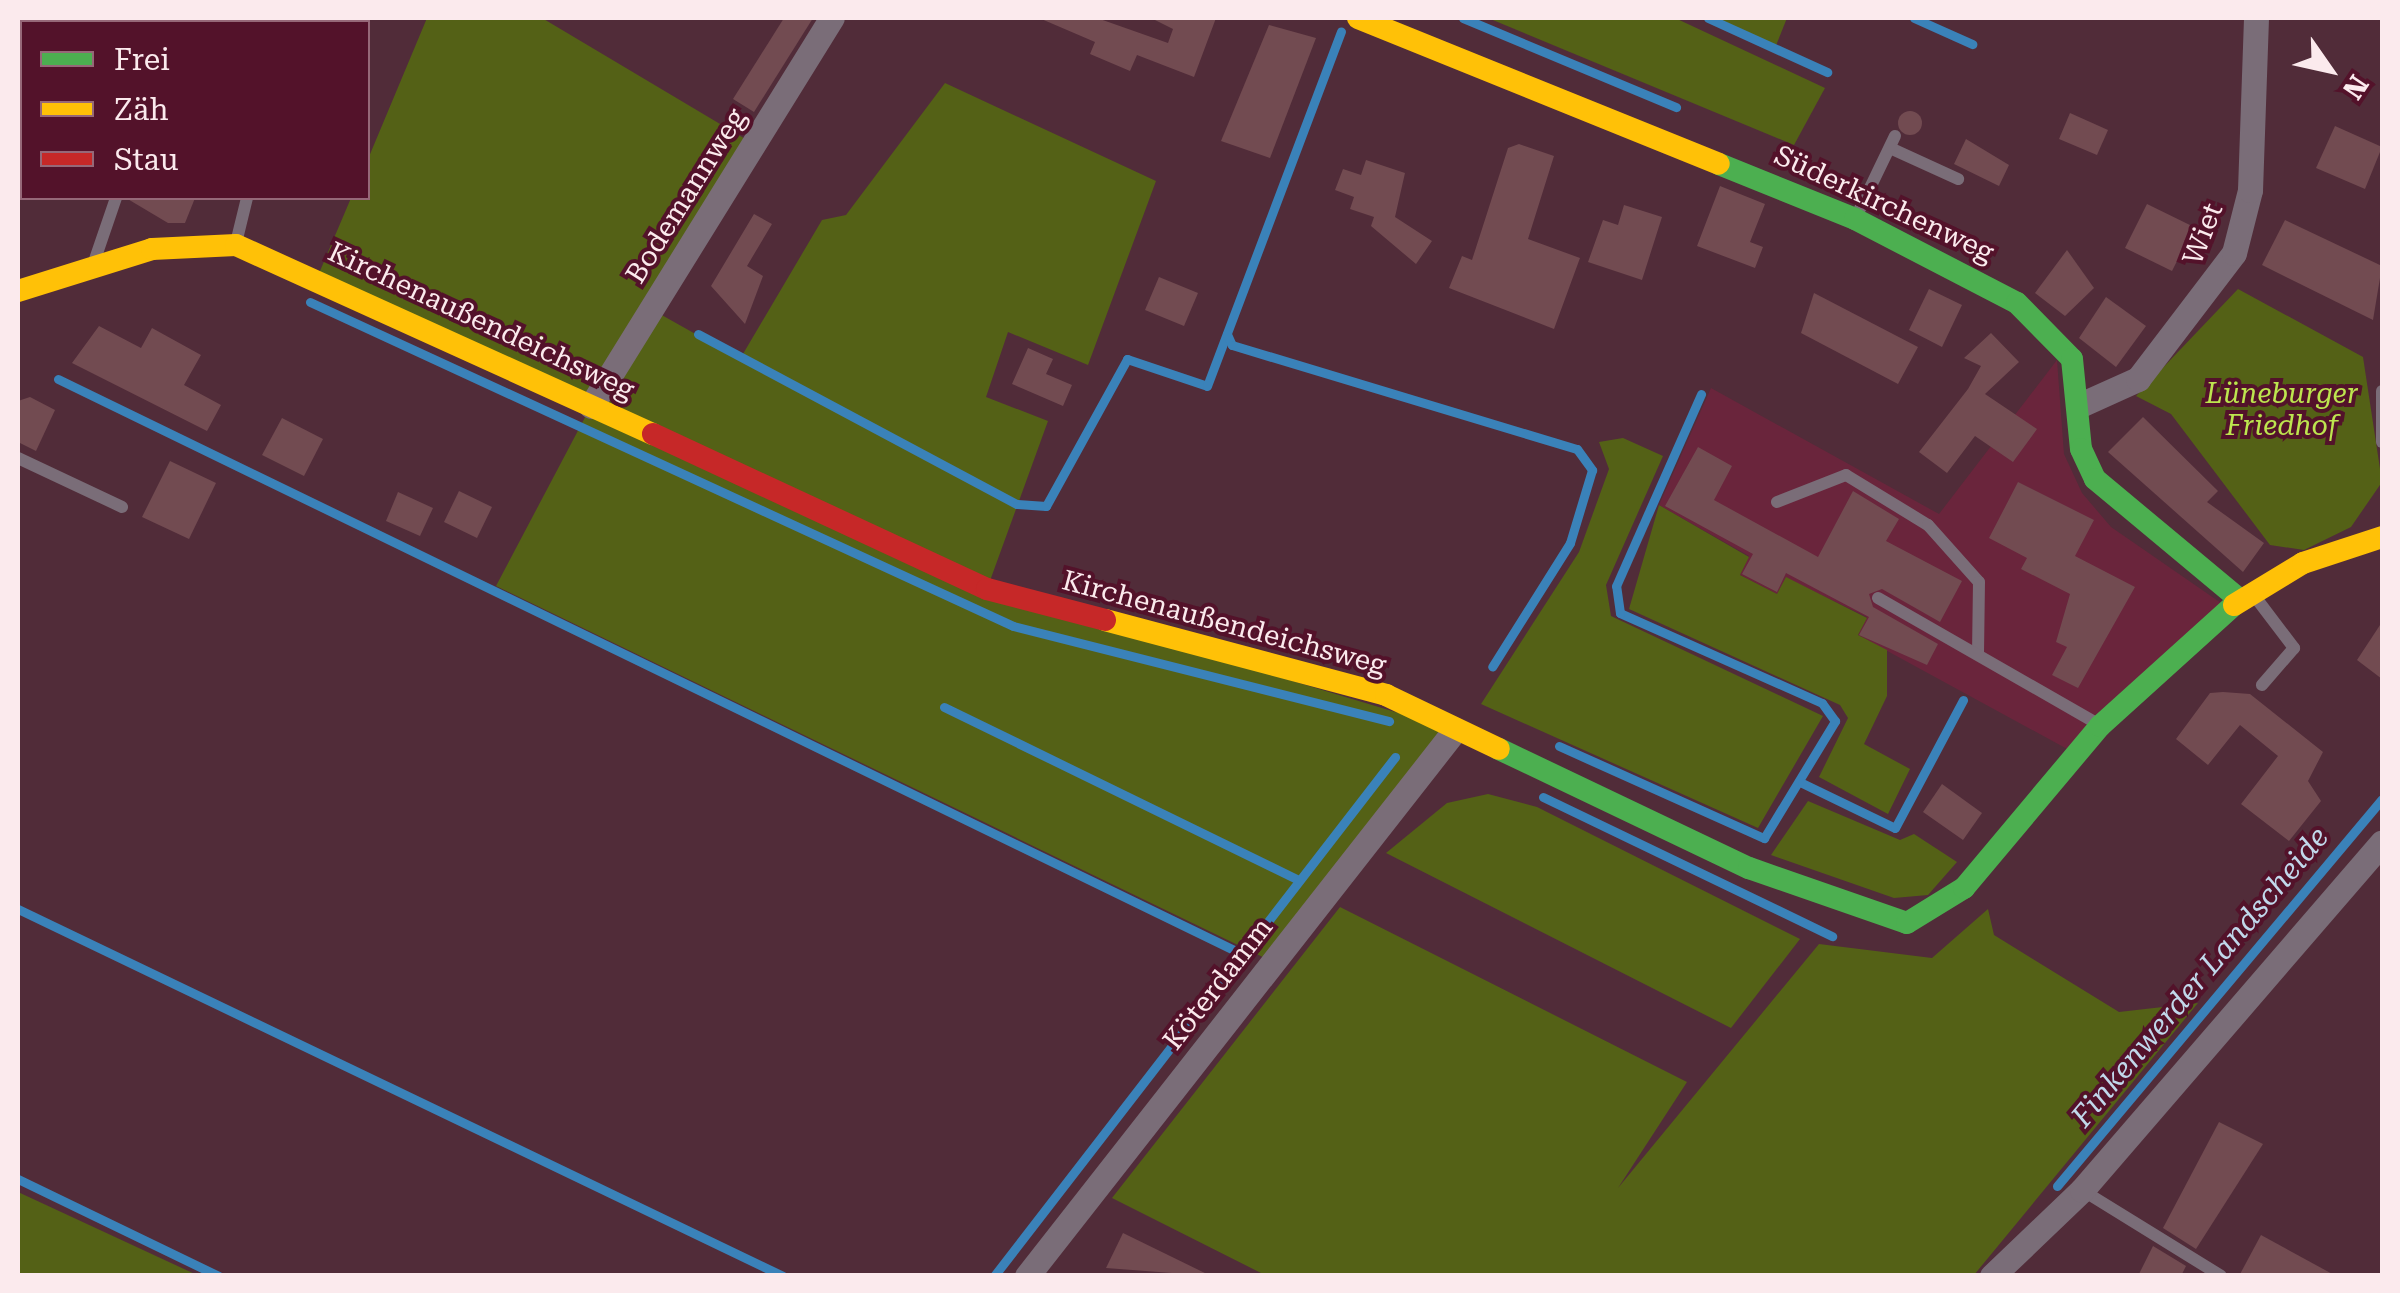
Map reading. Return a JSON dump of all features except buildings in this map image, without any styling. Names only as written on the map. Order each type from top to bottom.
[{"type":"street","name":"Bodemannweg","points":[[591,406],[832,18]]},
{"type":"street","name":"Süderkirchenweg","points":[[1358,18],[1855,219],[2031,313],[2072,360],[2095,480],[2246,596]]},
{"type":"street","name":"Wiet","points":[[2078,406],[2138,379],[2234,252],[2250,190],[2256,18]]},
{"type":"street","name":"Kirchenaußendeichsweg","points":[[18,291],[152,249],[236,246],[987,588],[1386,696],[1749,868],[1907,922],[1964,888],[2100,726],[2246,596],[2382,537]]},
{"type":"street","name":"Köterdamm","points":[[1027,1276],[1455,730]]},
{"type":"street","points":[[1992,1276],[2082,1190],[2382,842]]},
{"type":"lane","points":[[1855,219],[1892,142],[1958,179]]},
{"type":"lane","points":[[93,265],[115,200]]},
{"type":"lane","points":[[236,246],[246,200]]},
{"type":"lane","points":[[2382,390],[2382,442]]},
{"type":"lane","points":[[18,458],[122,507]]},
{"type":"lane","points":[[1777,502],[1846,475],[1928,525],[1979,582],[1978,653]]},
{"type":"lane","points":[[2246,596],[2294,648],[2262,685]]},
{"type":"lane","points":[[1878,598],[2100,726]]},
{"type":"lane","points":[[2082,1190],[2222,1276]]},
{"type":"shaded area","points":[[2057,360],[2064,454],[2082,493],[2111,527],[2221,603],[2069,750],[1858,635],[1867,617],[1786,578],[1777,594],[1740,575],[1749,556],[1659,505],[1711,388],[1939,514]]},
{"type":"green space","points":[[427,18],[542,18],[752,143],[651,309],[740,359],[822,220],[846,215],[945,83],[1156,181],[1088,365],[1008,332],[986,397],[1048,421],[987,589],[1455,730],[1273,962],[496,586],[591,406],[317,278],[350,200],[370,200],[370,154]]},
{"type":"green space","points":[[1488,18],[1675,18],[1825,88],[1794,145]]},
{"type":"green space","points":[[1709,18],[1787,18],[1775,48]]},
{"type":"green space","name":"Lüneburger Friedhof","points":[[2238,289],[2363,357],[2382,482],[2351,527],[2304,550],[2270,545],[2171,414],[2136,396]]},
{"type":"green space","points":[[1623,438],[1663,456],[1606,585],[1611,616],[1823,716],[1758,828],[1481,704],[1579,552],[1609,469],[1599,442]]},
{"type":"green space","points":[[1659,505],[1749,557],[1740,575],[1777,594],[1786,577],[1867,618],[1858,635],[1887,650],[1887,696],[1864,744],[1910,769],[1888,814],[1819,777],[1848,718],[1840,705],[1629,609]]},
{"type":"green space","points":[[1488,794],[1537,807],[1800,939],[1731,1028],[1386,853],[1447,803]]},
{"type":"green space","points":[[1808,801],[1900,840],[1914,834],[1957,862],[1928,895],[1894,898],[1771,855]]},
{"type":"green space","points":[[1340,907],[1687,1082],[1618,1188],[1819,944],[1932,958],[1988,909],[1994,935],[2119,1012],[2198,1003],[1974,1275],[1265,1275],[1112,1198]]},
{"type":"green space","points":[[18,1192],[197,1275],[18,1275]]},
{"type":"waterway","points":[[1463,18],[1676,107]]},
{"type":"waterway","points":[[1708,18],[1827,72]]},
{"type":"waterway","points":[[1914,18],[1972,44]]},
{"type":"waterway","points":[[698,334],[1017,504],[1046,506],[1127,359],[1207,386],[1341,31]]},
{"type":"waterway","points":[[310,302],[1013,626],[1389,721]]},
{"type":"waterway","points":[[1227,334],[1232,345],[1577,449],[1592,470],[1570,543],[1492,667]]},
{"type":"waterway","points":[[58,379],[1242,954]]},
{"type":"waterway","points":[[1559,746],[1764,838],[1835,721],[1822,703],[1620,613],[1616,586],[1701,394]]},
{"type":"waterway","points":[[1802,783],[1895,828],[1963,700]]},
{"type":"waterway","points":[[944,707],[1298,880]]},
{"type":"waterway","points":[[994,1276],[1395,757]]},
{"type":"waterway","points":[[1543,797],[1832,936]]},
{"type":"waterway","name":"Finkenwerder Landscheide","points":[[2057,1186],[2382,799]]},
{"type":"waterway","points":[[18,909],[783,1276]]},
{"type":"waterway","points":[[18,1179],[219,1276]]},
{"type":"traffic: fast","points":[[1719,164],[1855,219],[2017,303],[2072,359],[2081,449],[2095,479],[2240,600]]},
{"type":"traffic: fast","points":[[1499,749],[1749,868],[1907,923],[1964,888],[2100,726],[2234,605]]},
{"type":"traffic: slow","points":[[1358,18],[1719,164]]},
{"type":"traffic: slow","points":[[18,291],[152,249],[236,245],[653,434]]},
{"type":"traffic: slow","points":[[2234,605],[2303,563],[2382,537]]},
{"type":"traffic: slow","points":[[1105,620],[1386,695],[1499,749]]},
{"type":"traffic: jam","points":[[653,434],[987,589],[1105,620]]}]
